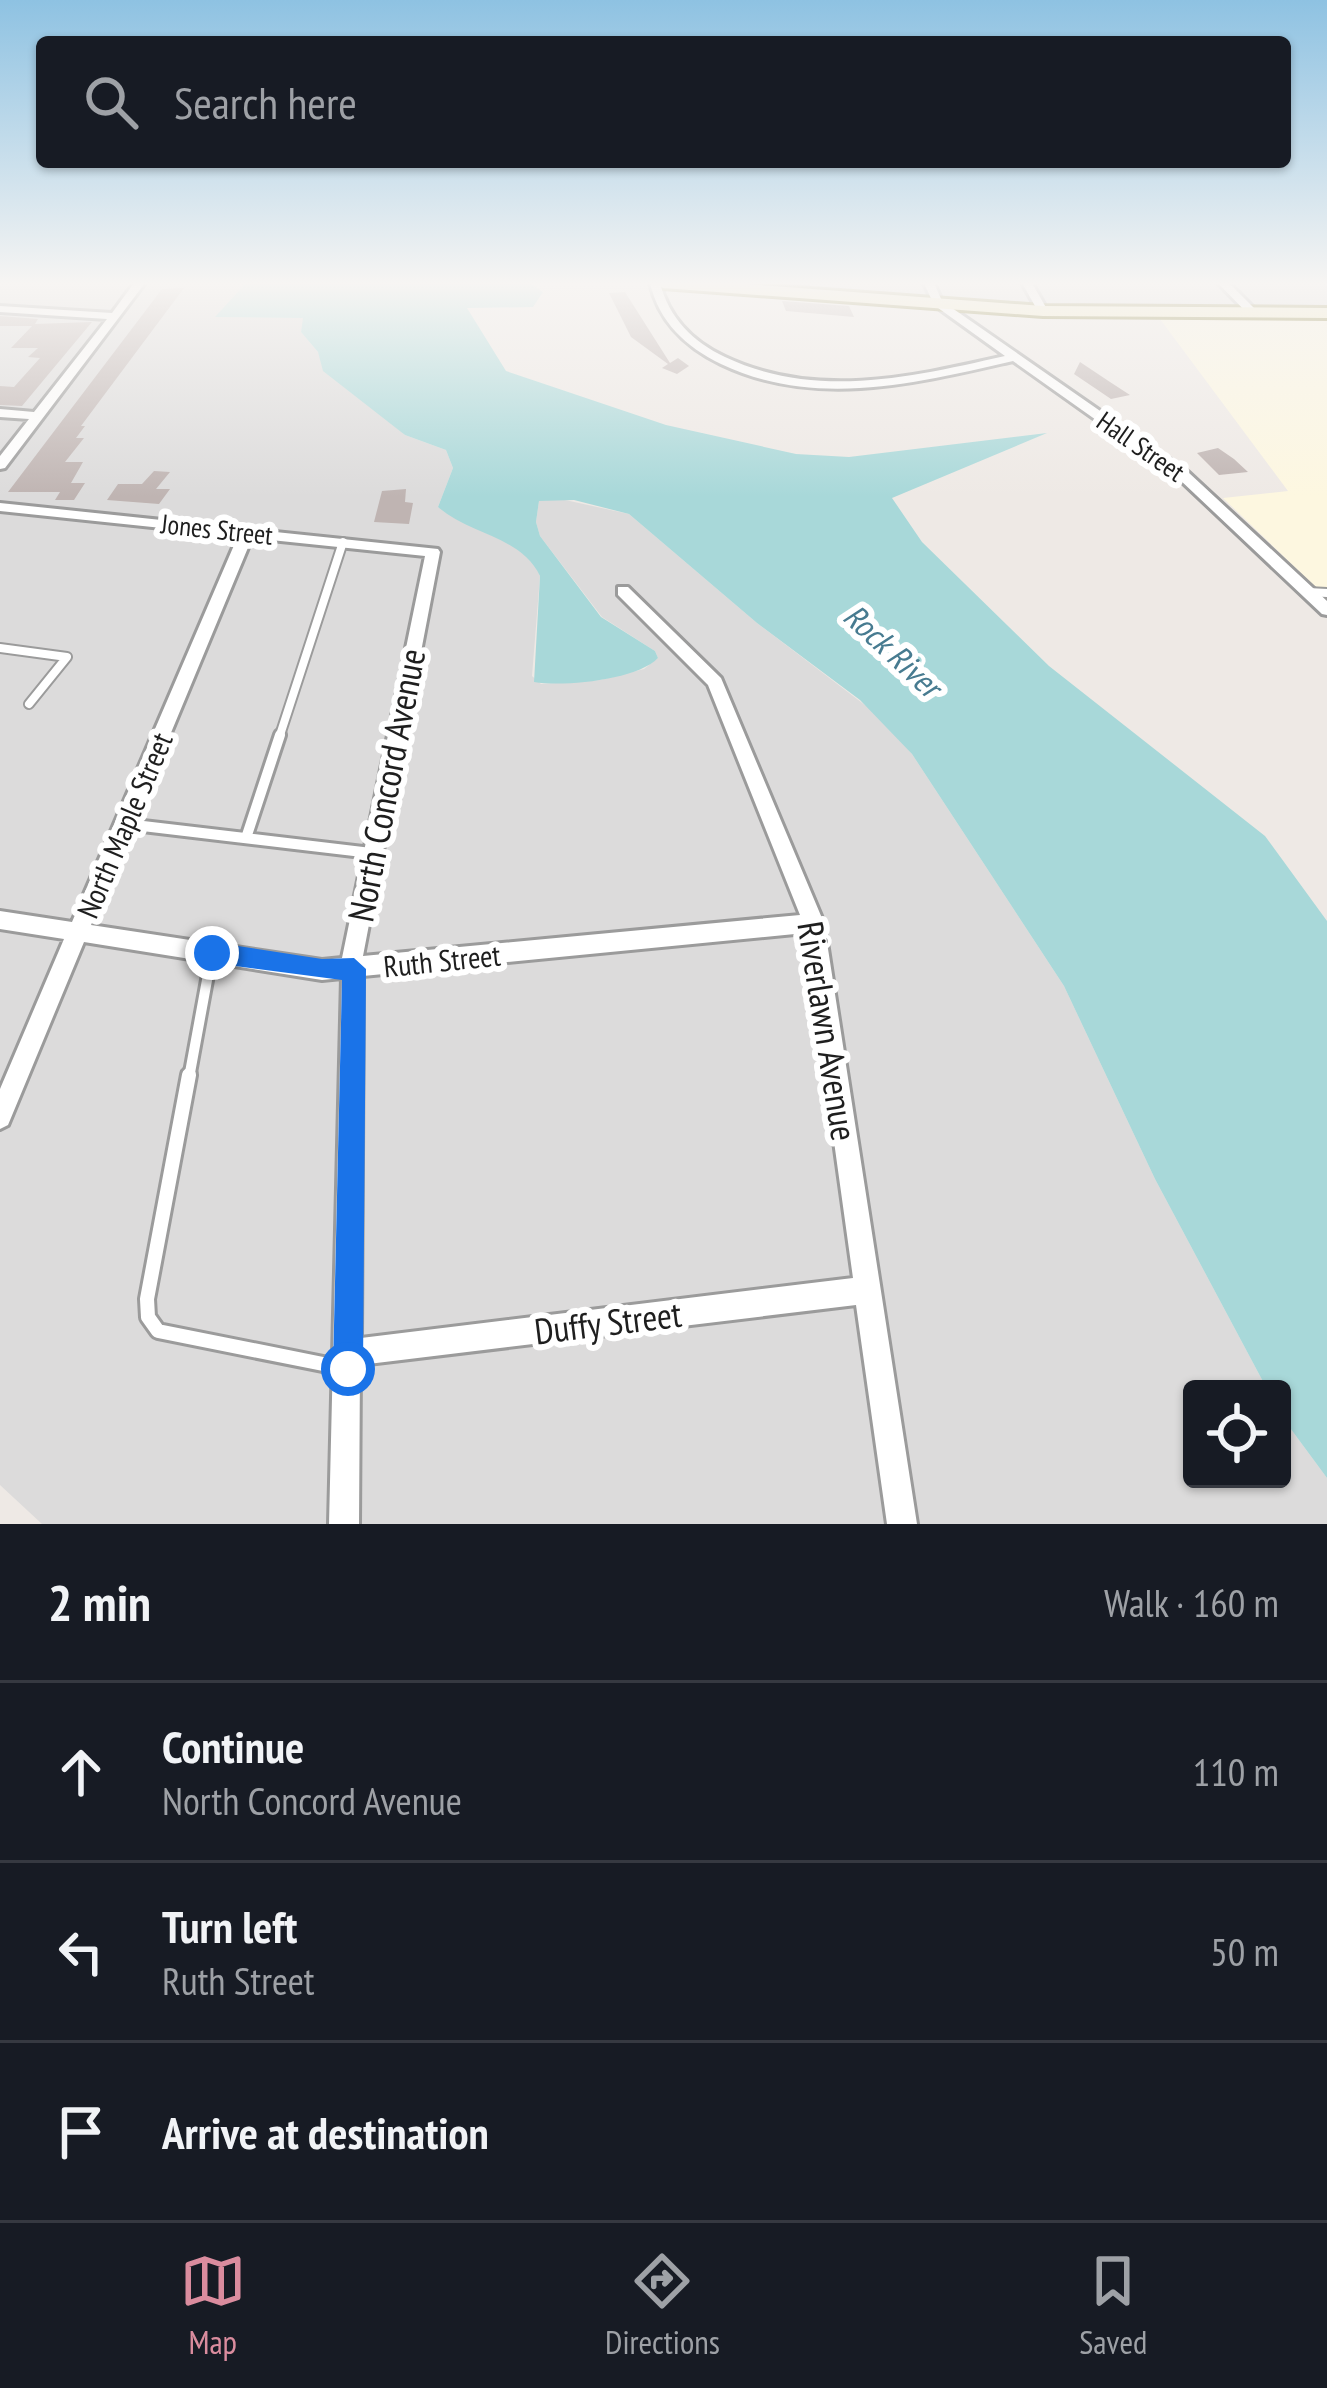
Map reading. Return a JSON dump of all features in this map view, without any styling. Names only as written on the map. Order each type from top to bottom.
[{"type":"street","points":[[0,465],[84,354]]},
{"type":"street","points":[[711,354],[731,367],[767,378],[820,387],[872,387],[1014,357]]},
{"type":"street","name":"Hall Street","points":[[1010,354],[1193,483],[1327,610]]},
{"type":"street","points":[[0,413],[37,416]]},
{"type":"street","name":"Jones Street","points":[[0,508],[433,552]]},
{"type":"street","name":"North Maple Street","points":[[0,1117],[247,532]]},
{"type":"street","name":"North Concord Avenue","points":[[344,1524],[353,946],[433,552]]},
{"type":"street","name":"Riverlawn Avenue","points":[[623,590],[715,682],[814,923],[902,1524]]},
{"type":"street","name":"Ruth Street","points":[[0,920],[322,970],[814,923]]},
{"type":"street","name":"Duffy Street","points":[[348,1361],[867,1290]]},
{"type":"lane","points":[[247,838],[343,542]]},
{"type":"lane","points":[[1308,592],[1327,593]]},
{"type":"lane","points":[[0,648],[67,657],[29,704]]},
{"type":"lane","points":[[126,824],[371,853]]},
{"type":"lane","points":[[212,953],[147,1299],[148,1317],[158,1331],[348,1361]]},
{"type":"shaded area","points":[[0,354],[320,354],[405,435],[446,450],[453,468],[438,507],[522,549],[535,565],[540,576],[532,676],[541,684],[600,680],[644,669],[658,658],[655,651],[602,617],[540,536],[539,501],[556,498],[629,514],[757,623],[878,715],[912,754],[1064,986],[1155,1179],[1262,1380],[1183,1380],[1183,1488],[1291,1488],[1291,1429],[1327,1478],[1327,1524],[42,1524],[0,1485]]},
{"type":"shaded area","points":[[1186,354],[1327,354],[1327,598],[1223,498],[1288,491]]},
{"type":"water","name":"Rock River","points":[[319,354],[496,354],[506,371],[666,425],[796,454],[849,457],[1047,433],[892,498],[922,542],[1049,666],[1265,836],[1327,921],[1327,1478],[1291,1429],[1291,1380],[1262,1380],[1155,1179],[1064,986],[912,754],[860,700],[757,623],[629,514],[574,500],[539,501],[540,536],[601,617],[655,651],[658,658],[634,672],[599,680],[534,682],[540,576],[521,552],[438,507],[453,468],[446,450],[405,435],[323,371]]},
{"type":"building","points":[[65,354],[22,406],[0,405],[0,386],[14,387],[40,358],[28,357]]},
{"type":"building","points":[[113,354],[135,354],[81,426],[85,426],[76,438],[84,438],[65,462],[83,462],[71,483],[85,483],[74,500],[55,500],[60,492],[8,492]]},
{"type":"building","points":[[654,354],[664,354],[670,363],[678,358],[689,366],[677,374],[662,368],[668,364]]},
{"type":"building","points":[[1080,362],[1130,395],[1111,399],[1074,374]]},
{"type":"building","points":[[1218,448],[1248,472],[1219,475],[1197,453]]},
{"type":"building","points":[[154,471],[170,472],[156,489],[170,489],[159,504],[107,500],[118,484],[142,484]]},
{"type":"building","points":[[406,489],[405,502],[413,503],[409,524],[374,522],[382,491]]},
{"type":"route","points":[[212,953],[322,970],[354,969],[348,1369]]}]
